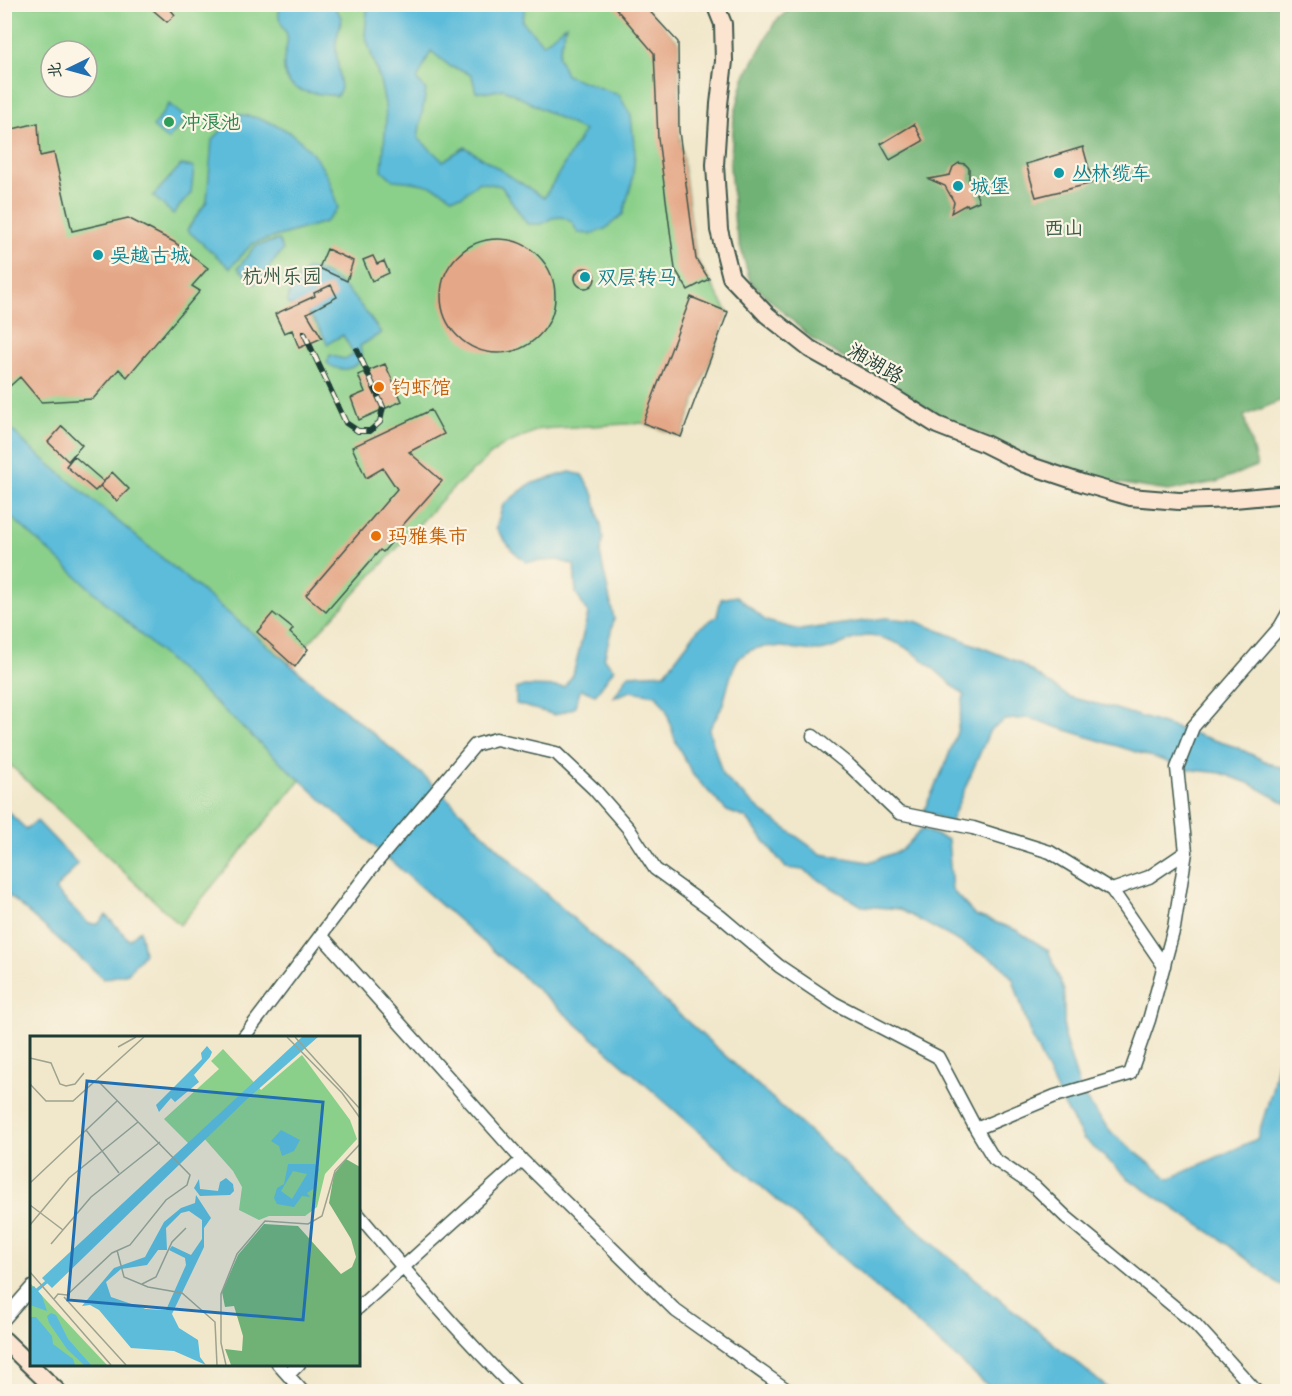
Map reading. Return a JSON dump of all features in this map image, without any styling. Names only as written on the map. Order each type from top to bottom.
[{"type":"main road","name":"湘湖路","points":[[715,4],[723,24],[724,62],[715,165],[719,230],[731,277],[767,315],[810,349],[867,381],[937,425],[983,443],[1025,464],[1130,497],[1179,501],[1234,500],[1287,494]]},
{"type":"main road","points":[[4,1340],[30,1365]]},
{"type":"main road","points":[[31,1366],[58,1392]]},
{"type":"street","points":[[976,1129],[1055,1096],[1130,1074],[1149,1020],[1174,928],[1186,852],[1177,768],[1192,727],[1280,627],[1287,613]]},
{"type":"street","points":[[813,736],[850,766],[899,813],[973,828],[1050,852],[1112,890],[1164,966]]},
{"type":"street","points":[[245,1036],[375,864],[475,745],[496,739],[556,753],[594,789],[629,830],[655,869],[720,916],[779,966],[815,991],[938,1057],[994,1159],[1035,1187],[1065,1217],[1196,1324],[1257,1392]]},
{"type":"street","points":[[1112,890],[1149,877],[1186,852]]},
{"type":"street","points":[[321,935],[522,1161],[676,1311],[790,1392]]},
{"type":"street","points":[[360,1306],[522,1161]]},
{"type":"street","points":[[360,1216],[492,1366],[518,1392]]},
{"type":"street","points":[[4,1319],[30,1289]]},
{"type":"street","points":[[279,1366],[303,1392]]},
{"type":"street","points":[[288,1375],[298,1366]]},
{"type":"green space","name":"杭州乐园","points":[[4,5],[643,5],[678,42],[679,131],[696,258],[728,312],[681,437],[643,423],[540,429],[500,447],[452,489],[263,692],[326,749],[180,925],[5,760]]},
{"type":"green space","name":"西山","points":[[794,5],[1287,5],[1287,398],[1244,416],[1257,466],[1216,482],[1168,491],[1110,482],[1039,460],[943,418],[812,339],[750,281],[735,227],[730,167],[734,117],[744,78],[775,22]]},
{"type":"water","points":[[326,4],[334,6],[342,18],[336,41],[341,88],[337,96],[300,90],[292,86],[284,70],[287,35],[279,16],[282,5]]},
{"type":"water","points":[[379,4],[526,6],[522,21],[543,44],[566,25],[558,56],[566,75],[619,95],[631,116],[635,153],[632,182],[623,214],[605,229],[591,234],[578,233],[572,222],[562,217],[552,218],[542,224],[527,224],[501,186],[479,182],[462,196],[451,197],[432,186],[393,180],[382,170],[385,104],[365,35],[367,10]],"holes":[[[431,51],[451,67],[472,76],[476,92],[504,89],[584,131],[544,198],[465,147],[443,161],[418,138],[426,90],[417,80]]]},
{"type":"water","name":"冲浪池","points":[[169,104],[186,118],[168,140],[153,127]]},
{"type":"water","points":[[238,114],[278,126],[309,149],[325,172],[338,208],[325,222],[252,244],[230,268],[187,230],[207,201],[212,140]]},
{"type":"water","points":[[181,165],[194,167],[191,193],[173,214],[153,196]]},
{"type":"water","points":[[279,240],[283,250],[255,284],[238,268],[255,246]]},
{"type":"water","points":[[307,269],[330,277],[340,284],[358,302],[381,333],[360,346],[362,360],[354,366],[340,369],[327,363],[330,355],[345,359],[354,354],[343,335],[327,344],[307,313],[296,306],[289,305],[287,301],[292,285]]},
{"type":"water","points":[[4,422],[30,448],[424,776],[533,882],[938,1248],[1111,1391],[994,1391],[332,809],[5,511]]},
{"type":"water","points":[[570,472],[582,475],[593,493],[601,525],[603,538],[600,553],[614,619],[604,659],[614,669],[595,695],[581,689],[574,708],[555,715],[516,704],[516,689],[524,686],[564,687],[573,675],[588,614],[576,593],[574,565],[558,560],[526,562],[512,550],[496,528],[503,505],[530,484]]},
{"type":"water","points":[[737,596],[766,621],[800,630],[886,618],[915,621],[1018,662],[1069,697],[1113,708],[1236,747],[1275,766],[1287,768],[1287,804],[1251,784],[1221,773],[1185,769],[1028,718],[1005,720],[990,730],[950,823],[924,810],[945,765],[957,732],[964,695],[908,649],[895,642],[868,636],[855,638],[819,651],[767,647],[748,652],[736,662],[722,706],[709,730],[723,776],[760,810],[821,854],[869,862],[902,850],[922,829],[948,840],[952,890],[975,915],[1016,930],[1048,950],[1064,991],[1064,1037],[1082,1095],[1111,1132],[1169,1179],[1257,1139],[1272,1090],[1287,1012],[1287,1290],[1219,1238],[1129,1179],[1083,1138],[1061,1100],[1030,1033],[1013,979],[999,963],[899,909],[862,906],[803,870],[786,868],[746,818],[727,811],[693,775],[676,743],[666,709],[656,695],[631,691],[614,697],[628,675],[665,673],[699,628],[717,616],[721,599]]},
{"type":"water","points":[[4,808],[26,829],[37,821],[78,864],[55,890],[89,924],[98,924],[106,915],[129,940],[140,930],[144,953],[128,973],[104,979],[5,892]]},
{"type":"building","points":[[160,4],[166,4],[175,15],[167,22],[153,10]]},
{"type":"building","points":[[612,4],[643,4],[678,42],[679,131],[696,259],[709,279],[688,290],[675,269],[658,138],[654,53]]},
{"type":"building","name":"吴越古城","points":[[38,123],[40,156],[54,153],[72,231],[128,218],[174,242],[208,268],[192,286],[200,291],[127,377],[119,369],[93,399],[41,402],[20,377],[10,386],[4,380],[4,131]]},
{"type":"building","points":[[914,124],[923,141],[890,160],[881,144]]},
{"type":"building","name":"丛林缆车","points":[[1083,147],[1093,183],[1036,197],[1026,164]]},
{"type":"building","name":"城堡","points":[[959,163],[969,168],[969,182],[982,185],[976,194],[979,201],[968,206],[967,204],[951,213],[954,202],[945,186],[929,179],[950,175],[953,167]]},
{"type":"building","points":[[498,239],[520,244],[538,256],[550,274],[555,296],[550,318],[538,336],[520,348],[498,353],[476,348],[458,336],[446,318],[441,296],[446,274],[458,256],[476,244]]},
{"type":"building","points":[[327,249],[353,261],[347,281],[319,268]]},
{"type":"building","points":[[373,256],[377,264],[384,261],[389,273],[372,281],[363,260]]},
{"type":"building","name":"双层转马","points":[[585,268],[592,271],[595,278],[592,285],[585,288],[578,285],[575,278],[578,271]]},
{"type":"building","points":[[331,285],[337,297],[307,313],[322,338],[299,348],[292,330],[284,333],[275,314],[315,296],[314,293]]},
{"type":"building","points":[[691,297],[728,312],[681,437],[643,423]]},
{"type":"building","name":"钓虾馆","points":[[385,364],[402,401],[359,420],[351,398],[365,392],[358,375]]},
{"type":"building","name":"玛雅集市","points":[[431,410],[444,434],[409,452],[442,481],[394,535],[396,537],[383,552],[380,550],[326,612],[306,595],[397,489],[383,468],[366,478],[352,447]]},
{"type":"building","points":[[62,426],[82,445],[68,461],[48,442]]},
{"type":"building","points":[[74,456],[104,482],[95,491],[66,466]]},
{"type":"building","points":[[112,472],[129,489],[117,501],[100,486]]},
{"type":"building","points":[[273,613],[293,629],[290,633],[308,649],[295,667],[257,632]]},
{"type":"railway","points":[[304,333],[346,423],[358,431],[370,431],[380,422],[383,407],[357,350]]},
{"type":"place","name":"冲浪池","points":[[169,122]]},
{"type":"place","name":"丛林缆车","points":[[1059,173]]},
{"type":"place","name":"城堡","points":[[958,186]]},
{"type":"place","name":"吴越古城","points":[[98,255]]},
{"type":"place","name":"双层转马","points":[[585,277]]},
{"type":"place","name":"钓虾馆","points":[[379,387]]},
{"type":"place","name":"玛雅集市","points":[[376,536]]}]
